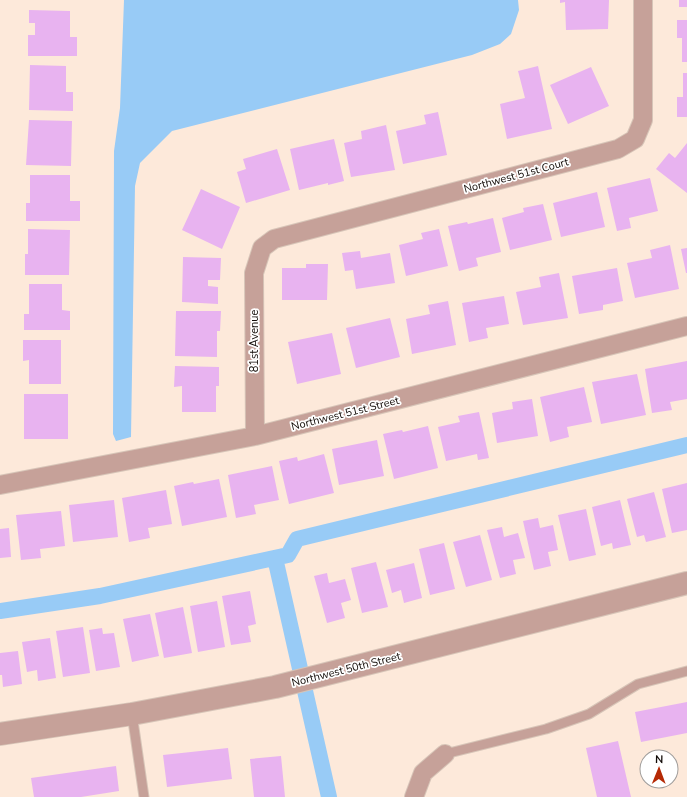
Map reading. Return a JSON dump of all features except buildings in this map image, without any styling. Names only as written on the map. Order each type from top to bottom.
[{"type":"street","name":"Northwest 51st Court","points":[[262,248],[274,238],[618,149],[635,139],[643,120],[643,0]]},
{"type":"street","name":"81st Avenue","points":[[254,436],[254,273],[262,248]]},
{"type":"street","name":"Northwest 51st Street","points":[[0,485],[254,436],[687,326]]},
{"type":"street","name":"Northwest 50th Street","points":[[0,734],[132,714],[289,683],[687,583]]},
{"type":"street","points":[[414,797],[423,773],[445,754]]},
{"type":"lane","points":[[445,754],[546,730],[589,714],[638,684],[687,671]]},
{"type":"lane","points":[[132,714],[144,797]]},
{"type":"water","points":[[124,0],[518,0],[519,10],[511,34],[500,44],[472,55],[172,131],[140,163],[135,186],[131,437],[116,441],[113,434],[114,151],[120,108]]},
{"type":"waterway","points":[[0,611],[100,596],[288,555],[297,539],[687,445]]},
{"type":"waterway","points":[[275,558],[329,797]]}]
